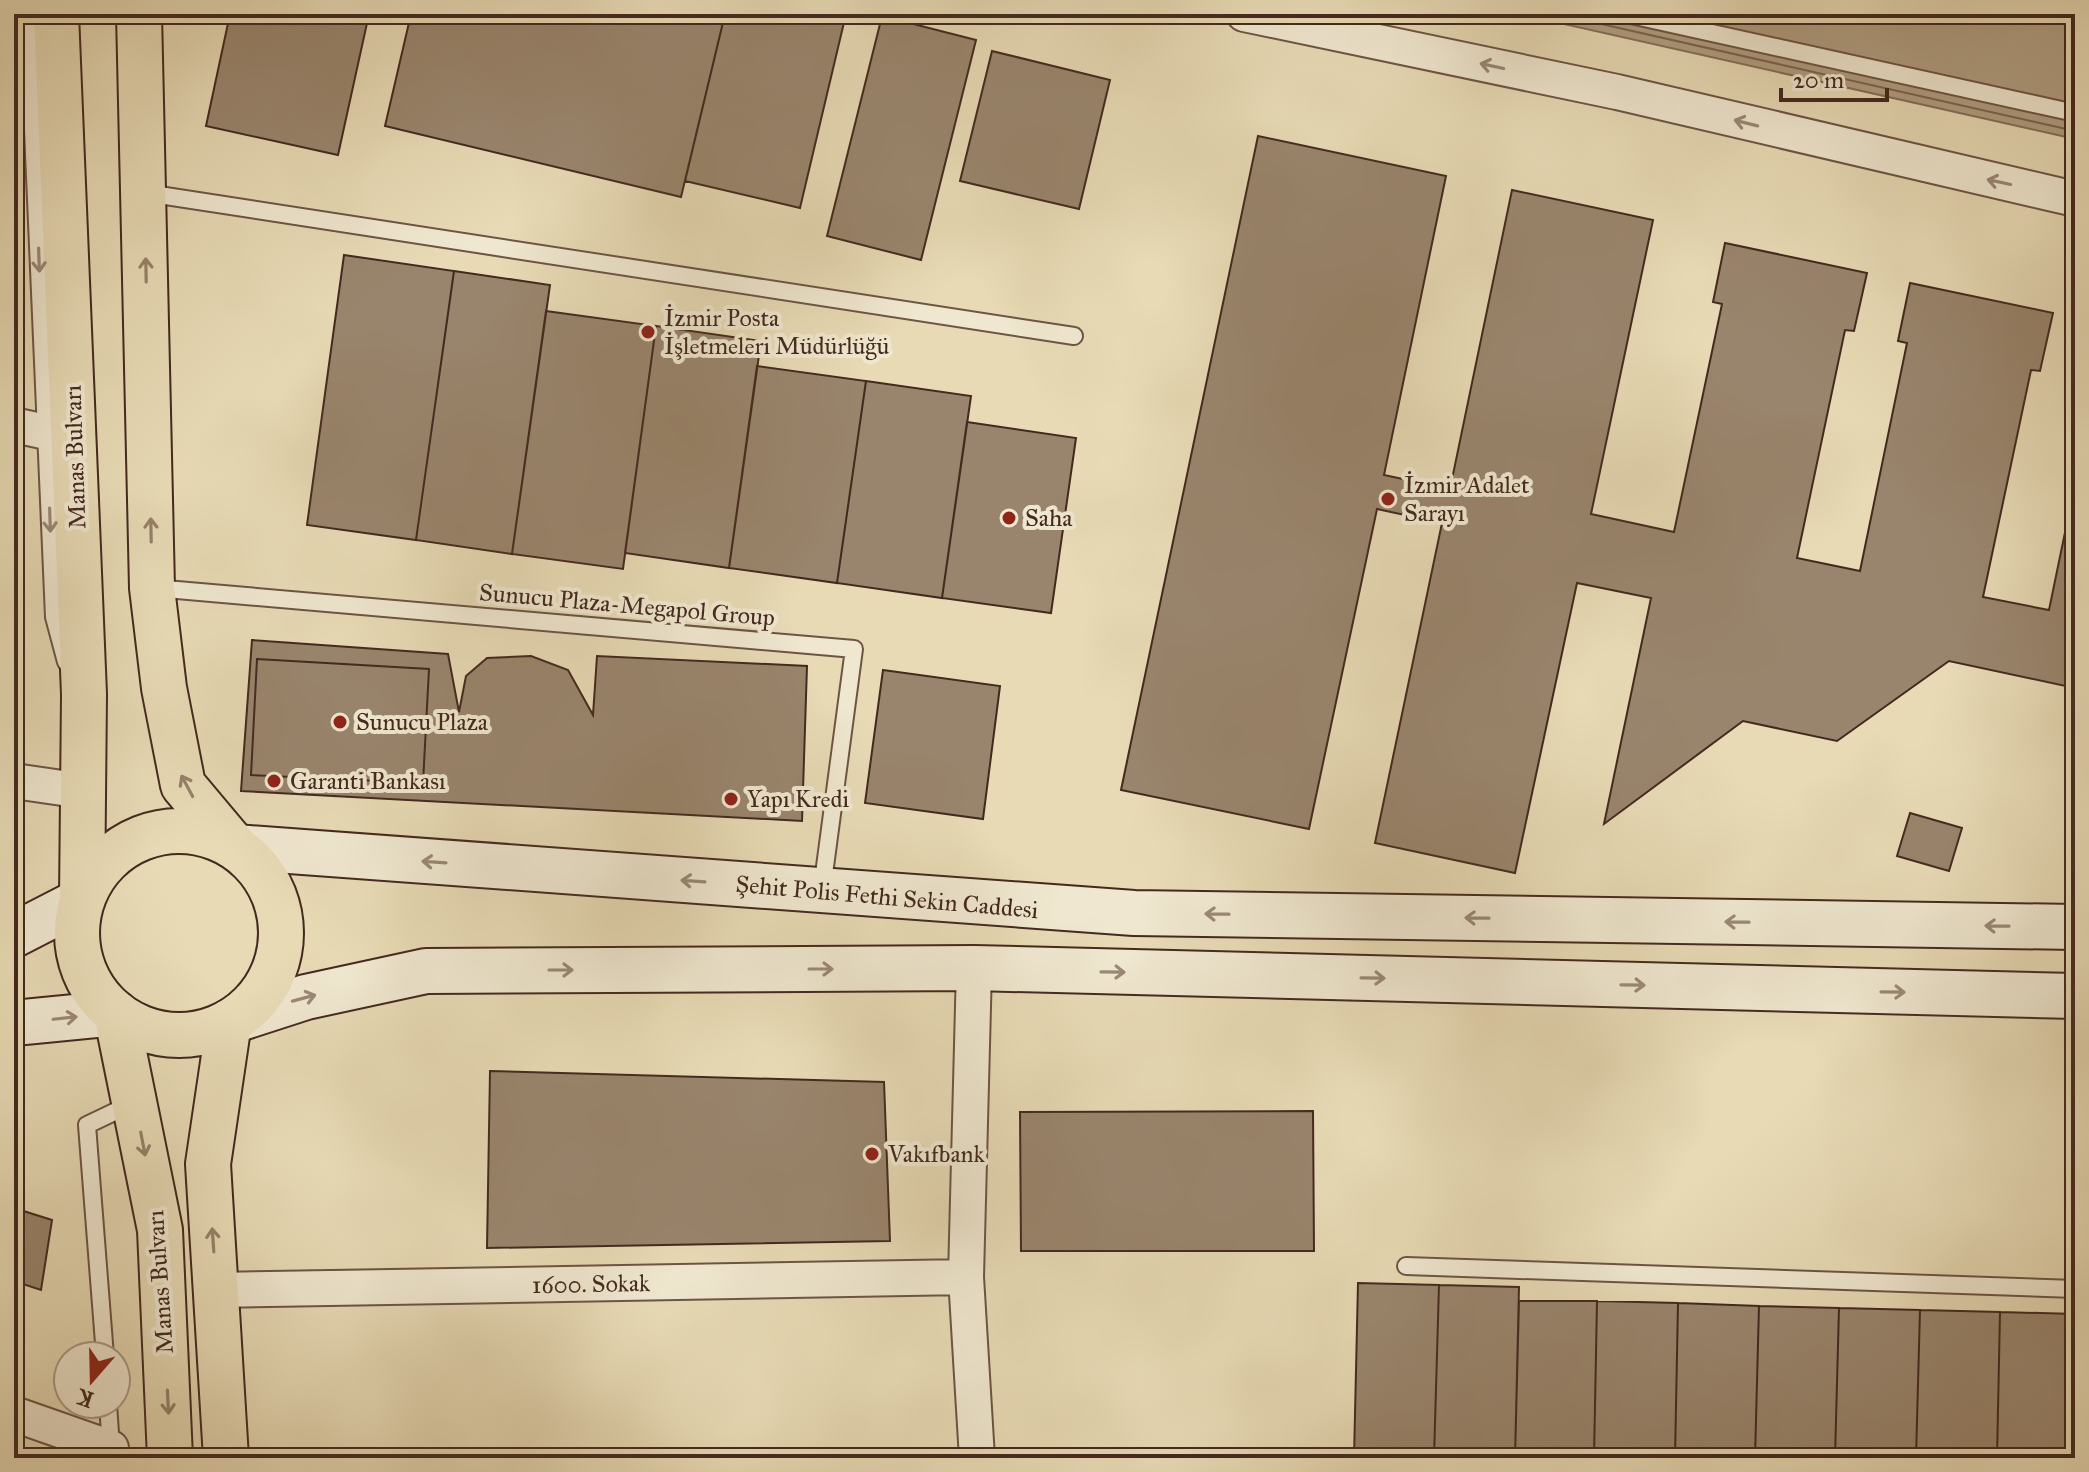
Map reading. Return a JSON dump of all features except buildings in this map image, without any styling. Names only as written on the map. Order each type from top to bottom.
[{"type":"main road","name":"Manas Bulvarı","points":[[56,14],[84,694],[82,900]]},
{"type":"main road","points":[[139,14],[152,588],[164,688],[183,785],[235,847],[253,863],[271,888],[280,917],[280,948],[271,978],[258,998],[229,1022],[208,1164],[226,1458]]},
{"type":"main road","points":[[235,847],[202,833],[173,831],[144,837],[117,852],[100,867],[82,900],[76,931],[81,963],[94,989],[116,1013],[138,1027],[173,1035],[203,1032],[306,997],[426,971],[974,968],[2075,996]]},
{"type":"main road","name":"Şehit Polis Fethi Sekin Caddesi","points":[[235,847],[1050,909],[1035,970]]},
{"type":"main road","points":[[14,935],[82,900]]},
{"type":"main road","points":[[1050,909],[2075,927]]},
{"type":"main road","name":"Manas Bulvarı","points":[[116,1013],[160,1230],[170,1458]]},
{"type":"main road","points":[[14,1023],[116,1013]]},
{"type":"street","points":[[1244,14],[1617,92],[2075,199]]},
{"type":"street","points":[[14,781],[83,791]]},
{"type":"street","points":[[974,968],[966,1277],[977,1458]]},
{"type":"street","name":"1600. Sokak","points":[[216,1290],[966,1277]]},
{"type":"street","points":[[14,1414],[111,1453]]},
{"type":"lane","points":[[28,14],[30,429],[54,617],[62,655],[84,694]]},
{"type":"lane","points":[[1626,14],[2075,113]]},
{"type":"lane","points":[[145,193],[1074,336]]},
{"type":"lane","name":"Sunucu Plaza-Megapol Group","points":[[152,588],[854,649],[821,891]]},
{"type":"lane","points":[[104,1340],[87,1125],[135,1102]]},
{"type":"lane","points":[[1406,1266],[2075,1289]]},
{"type":"lane","points":[[109,1420],[111,1453]]},
{"type":"water","points":[[1520,14],[2075,14],[2075,139]]},
{"type":"place","name":"İzmir Posta İşletmeleri Müdürlüğü","points":[[648,332]]},
{"type":"place","name":"İzmir Adalet Sarayı","points":[[1388,499]]},
{"type":"place","name":"Saha","points":[[1009,518]]},
{"type":"place","name":"Sunucu Plaza","points":[[340,722]]},
{"type":"place","name":"Garanti Bankası","points":[[274,781]]},
{"type":"place","name":"Yapı Kredi","points":[[731,799]]},
{"type":"place","name":"Vakıfbank","points":[[872,1154]]}]
